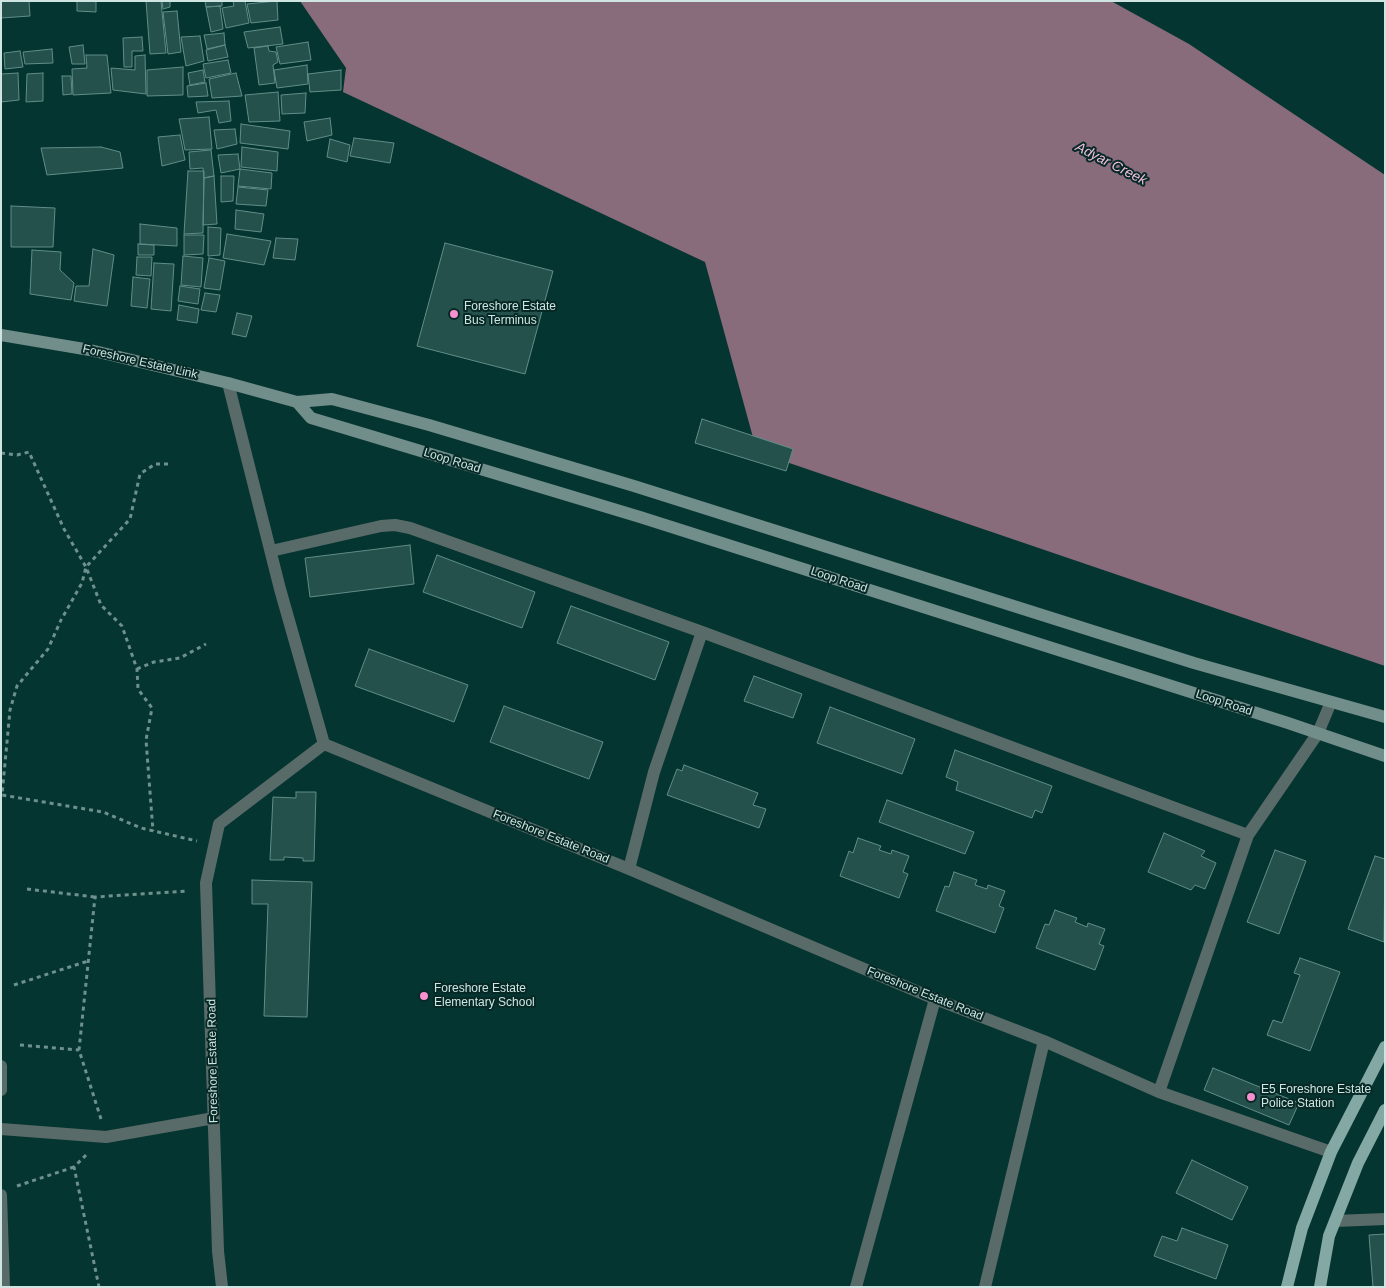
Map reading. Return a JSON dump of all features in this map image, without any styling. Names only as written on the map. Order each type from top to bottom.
[{"type":"main road","points":[[1287,1287],[1302,1228],[1331,1152],[1385,1047]]},
{"type":"main road","points":[[1320,1287],[1329,1236],[1358,1163],[1385,1110]]},
{"type":"street","name":"Foreshore Estate Link","points":[[1,335],[90,350],[228,383],[297,402]]},
{"type":"street","points":[[228,383],[270,551],[324,744]]},
{"type":"street","points":[[297,402],[332,400],[429,425],[634,486],[1184,660],[1385,717]]},
{"type":"street","name":"Loop Road","points":[[297,402],[310,418],[649,520],[1385,756]]},
{"type":"street","points":[[270,551],[381,526],[395,525],[410,528],[702,632],[1248,835]]},
{"type":"street","points":[[630,870],[654,772],[702,632]]},
{"type":"street","points":[[1159,1092],[1248,835],[1318,733],[1331,702]]},
{"type":"street","name":"Foreshore Estate Road","points":[[222,1287],[218,1251],[206,882],[219,824],[324,744],[630,870],[935,1000],[1044,1041],[1159,1092],[1331,1152]]},
{"type":"street","points":[[856,1287],[935,1000]]},
{"type":"street","points":[[985,1287],[1044,1041]]},
{"type":"street","points":[[1,1066],[1,1090]]},
{"type":"street","points":[[1,1129],[106,1136],[214,1118]]},
{"type":"street","points":[[4,1287],[6,1191]]},
{"type":"street","points":[[1335,1222],[1385,1219]]},
{"type":"path","points":[[1,453],[17,455],[29,452],[64,529],[86,567],[101,605],[122,626],[137,669],[138,689],[152,708],[146,740],[153,831]]},
{"type":"path","points":[[168,464],[155,464],[140,474],[130,519],[86,567],[82,582],[61,620],[48,649],[17,686],[10,710],[2,795],[103,812],[141,828],[215,845]]},
{"type":"path","points":[[137,669],[154,662],[180,658],[206,644]]},
{"type":"path","points":[[27,889],[95,897],[207,889]]},
{"type":"path","points":[[6,1191],[74,1167],[106,1136],[79,1050],[95,897]]},
{"type":"path","points":[[14,985],[88,961]]},
{"type":"path","points":[[20,1045],[79,1050]]},
{"type":"path","points":[[74,1167],[99,1287]]},
{"type":"water","name":"Adyar Creek","points":[[300,1],[1111,1],[1189,44],[1385,175],[1385,666],[757,452],[705,262],[343,92],[346,68]]},
{"type":"building","points":[[1,1],[29,1],[30,16],[1,18]]},
{"type":"building","points":[[77,1],[96,1],[96,12],[77,11]]},
{"type":"building","points":[[146,1],[161,1],[166,53],[150,54]]},
{"type":"building","points":[[162,1],[173,1],[170,2],[170,7],[163,9]]},
{"type":"building","points":[[205,1],[222,1],[222,6],[206,7]]},
{"type":"building","points":[[233,1],[245,1],[249,23],[226,28],[222,8],[234,6]]},
{"type":"building","points":[[277,1],[278,20],[251,23],[247,4]]},
{"type":"building","points":[[220,6],[223,29],[211,32],[206,7]]},
{"type":"building","points":[[177,11],[181,52],[168,54],[163,12]]},
{"type":"building","points":[[280,27],[283,44],[248,48],[244,32]]},
{"type":"building","points":[[224,33],[225,45],[207,49],[204,35]]},
{"type":"building","points":[[200,36],[204,61],[186,66],[181,37]]},
{"type":"building","points":[[142,37],[143,51],[132,51],[132,67],[124,67],[123,38]]},
{"type":"building","points":[[308,42],[311,60],[280,64],[276,47]]},
{"type":"building","points":[[83,45],[85,64],[72,64],[69,47]]},
{"type":"building","points":[[225,45],[228,57],[208,61],[206,50]]},
{"type":"building","points":[[268,46],[269,51],[276,52],[278,62],[273,65],[275,83],[259,85],[254,48]]},
{"type":"building","points":[[52,49],[53,63],[25,64],[23,52]]},
{"type":"building","points":[[20,51],[23,67],[5,69],[4,53]]},
{"type":"building","points":[[86,55],[107,55],[111,93],[73,95],[72,69],[87,68]]},
{"type":"building","points":[[145,55],[146,94],[113,90],[111,68],[135,70],[135,56]]},
{"type":"building","points":[[228,60],[231,73],[206,78],[203,64]]},
{"type":"building","points":[[307,65],[308,84],[277,88],[274,70]]},
{"type":"building","points":[[183,67],[183,95],[147,96],[147,70]]},
{"type":"building","points":[[203,70],[205,82],[190,85],[188,73]]},
{"type":"building","points":[[341,70],[341,90],[310,92],[308,74]]},
{"type":"building","points":[[18,73],[19,100],[1,102],[1,74]]},
{"type":"building","points":[[43,73],[43,101],[26,102],[27,74]]},
{"type":"building","points":[[236,73],[242,96],[212,98],[209,79]]},
{"type":"building","points":[[62,76],[71,76],[72,94],[63,95]]},
{"type":"building","points":[[206,83],[208,96],[188,97],[187,86]]},
{"type":"building","points":[[278,92],[280,121],[249,122],[245,95]]},
{"type":"building","points":[[306,93],[305,113],[282,114],[281,95]]},
{"type":"building","points":[[229,101],[231,121],[219,123],[216,110],[198,113],[196,102]]},
{"type":"building","points":[[209,117],[212,149],[185,150],[179,119]]},
{"type":"building","points":[[330,118],[332,135],[307,141],[304,122]]},
{"type":"building","points":[[241,124],[290,131],[288,149],[240,143]]},
{"type":"building","points":[[235,129],[237,144],[217,149],[214,130]]},
{"type":"building","points":[[180,135],[185,160],[162,166],[158,137]]},
{"type":"building","points":[[354,138],[394,143],[390,163],[350,156]]},
{"type":"building","points":[[330,139],[350,145],[347,162],[327,157]]},
{"type":"building","points":[[101,147],[120,152],[123,168],[47,175],[41,148]]},
{"type":"building","points":[[242,147],[278,152],[277,171],[241,167]]},
{"type":"building","points":[[211,150],[214,176],[204,178],[203,168],[190,169],[189,152]]},
{"type":"building","points":[[238,154],[240,169],[221,173],[218,155]]},
{"type":"building","points":[[240,169],[272,173],[271,189],[238,186]]},
{"type":"building","points":[[188,171],[204,171],[203,233],[184,234]]},
{"type":"building","points":[[214,176],[217,224],[203,225],[204,178]]},
{"type":"building","points":[[221,176],[234,176],[233,201],[221,202]]},
{"type":"building","points":[[238,187],[268,190],[266,206],[236,204]]},
{"type":"building","points":[[11,206],[55,208],[53,247],[11,247]]},
{"type":"building","points":[[236,210],[264,214],[261,232],[235,229]]},
{"type":"building","points":[[140,224],[177,228],[177,246],[140,244]]},
{"type":"building","points":[[208,227],[221,228],[220,255],[208,256]]},
{"type":"building","points":[[227,234],[271,241],[264,265],[223,258]]},
{"type":"building","points":[[184,235],[204,235],[203,254],[184,255]]},
{"type":"building","points":[[276,238],[298,239],[295,260],[273,258]]},
{"type":"building","points":[[445,243],[553,271],[525,374],[417,346]]},
{"type":"building","points":[[138,244],[154,245],[154,255],[138,255]]},
{"type":"building","points":[[93,249],[114,255],[107,306],[74,301],[76,286],[89,286]]},
{"type":"building","points":[[32,250],[61,252],[60,270],[74,283],[71,300],[30,294]]},
{"type":"building","points":[[183,256],[203,258],[201,287],[181,285]]},
{"type":"building","points":[[137,257],[152,257],[151,276],[136,275]]},
{"type":"building","points":[[209,258],[225,261],[220,290],[204,288]]},
{"type":"building","points":[[154,263],[174,264],[171,311],[151,309]]},
{"type":"building","points":[[133,277],[150,279],[147,308],[131,306]]},
{"type":"building","points":[[180,286],[200,289],[198,304],[178,301]]},
{"type":"building","points":[[205,293],[220,295],[216,312],[201,310]]},
{"type":"building","points":[[179,305],[199,309],[197,323],[177,320]]},
{"type":"building","points":[[237,313],[252,316],[246,337],[232,334]]},
{"type":"building","points":[[702,419],[793,449],[786,471],[695,443]]},
{"type":"building","points":[[410,545],[414,584],[310,597],[305,558]]},
{"type":"building","points":[[437,555],[535,592],[522,628],[423,592]]},
{"type":"building","points":[[571,606],[669,642],[655,680],[557,643]]},
{"type":"building","points":[[369,649],[468,685],[454,722],[355,686]]},
{"type":"building","points":[[754,676],[802,694],[793,718],[744,701]]},
{"type":"building","points":[[504,706],[603,742],[589,779],[490,742]]},
{"type":"building","points":[[830,707],[915,739],[902,774],[817,743]]},
{"type":"building","points":[[955,750],[1052,786],[1042,813],[1035,810],[1032,818],[956,790],[958,782],[946,777]]},
{"type":"building","points":[[684,765],[758,793],[753,805],[766,809],[759,828],[667,795],[677,769],[682,771]]},
{"type":"building","points":[[296,792],[316,792],[314,861],[303,861],[303,858],[284,857],[284,860],[270,860],[273,797],[296,798]]},
{"type":"building","points":[[887,800],[974,832],[965,854],[879,822]]},
{"type":"building","points":[[1164,833],[1205,851],[1201,856],[1216,863],[1205,889],[1195,885],[1191,890],[1148,872]]},
{"type":"building","points":[[858,838],[881,846],[879,850],[891,854],[892,850],[909,856],[903,872],[908,874],[899,898],[840,876],[849,851],[853,853]]},
{"type":"building","points":[[1275,850],[1306,861],[1279,934],[1247,922]]},
{"type":"building","points":[[1375,856],[1385,859],[1384,942],[1348,929]]},
{"type":"building","points":[[954,872],[977,880],[975,885],[987,889],[988,885],[1005,891],[999,906],[1004,908],[995,933],[936,911],[945,886],[949,887]]},
{"type":"building","points":[[252,880],[312,882],[307,1017],[264,1016],[268,904],[252,904]]},
{"type":"building","points":[[1055,910],[1077,918],[1075,922],[1087,927],[1088,923],[1105,929],[1099,944],[1104,946],[1095,970],[1036,948],[1045,924],[1049,925]]},
{"type":"building","points":[[1300,958],[1340,972],[1310,1051],[1267,1035],[1273,1020],[1282,1023],[1300,975],[1294,973]]},
{"type":"building","name":"E5 Foreshore Estate Police Station","points":[[1213,1068],[1299,1103],[1289,1125],[1204,1090]]},
{"type":"building","points":[[1192,1160],[1248,1187],[1232,1220],[1176,1193]]},
{"type":"building","points":[[1182,1228],[1228,1245],[1216,1279],[1154,1256],[1162,1236],[1177,1241]]},
{"type":"building","points":[[1385,1234],[1385,1287],[1373,1287],[1369,1235]]},
{"type":"place","name":"Foreshore Estate Bus Terminus","points":[[454,314]]},
{"type":"place","name":"Foreshore Estate Elementary School","points":[[424,996]]},
{"type":"place","name":"E5 Foreshore Estate Police Station","points":[[1251,1097]]}]
